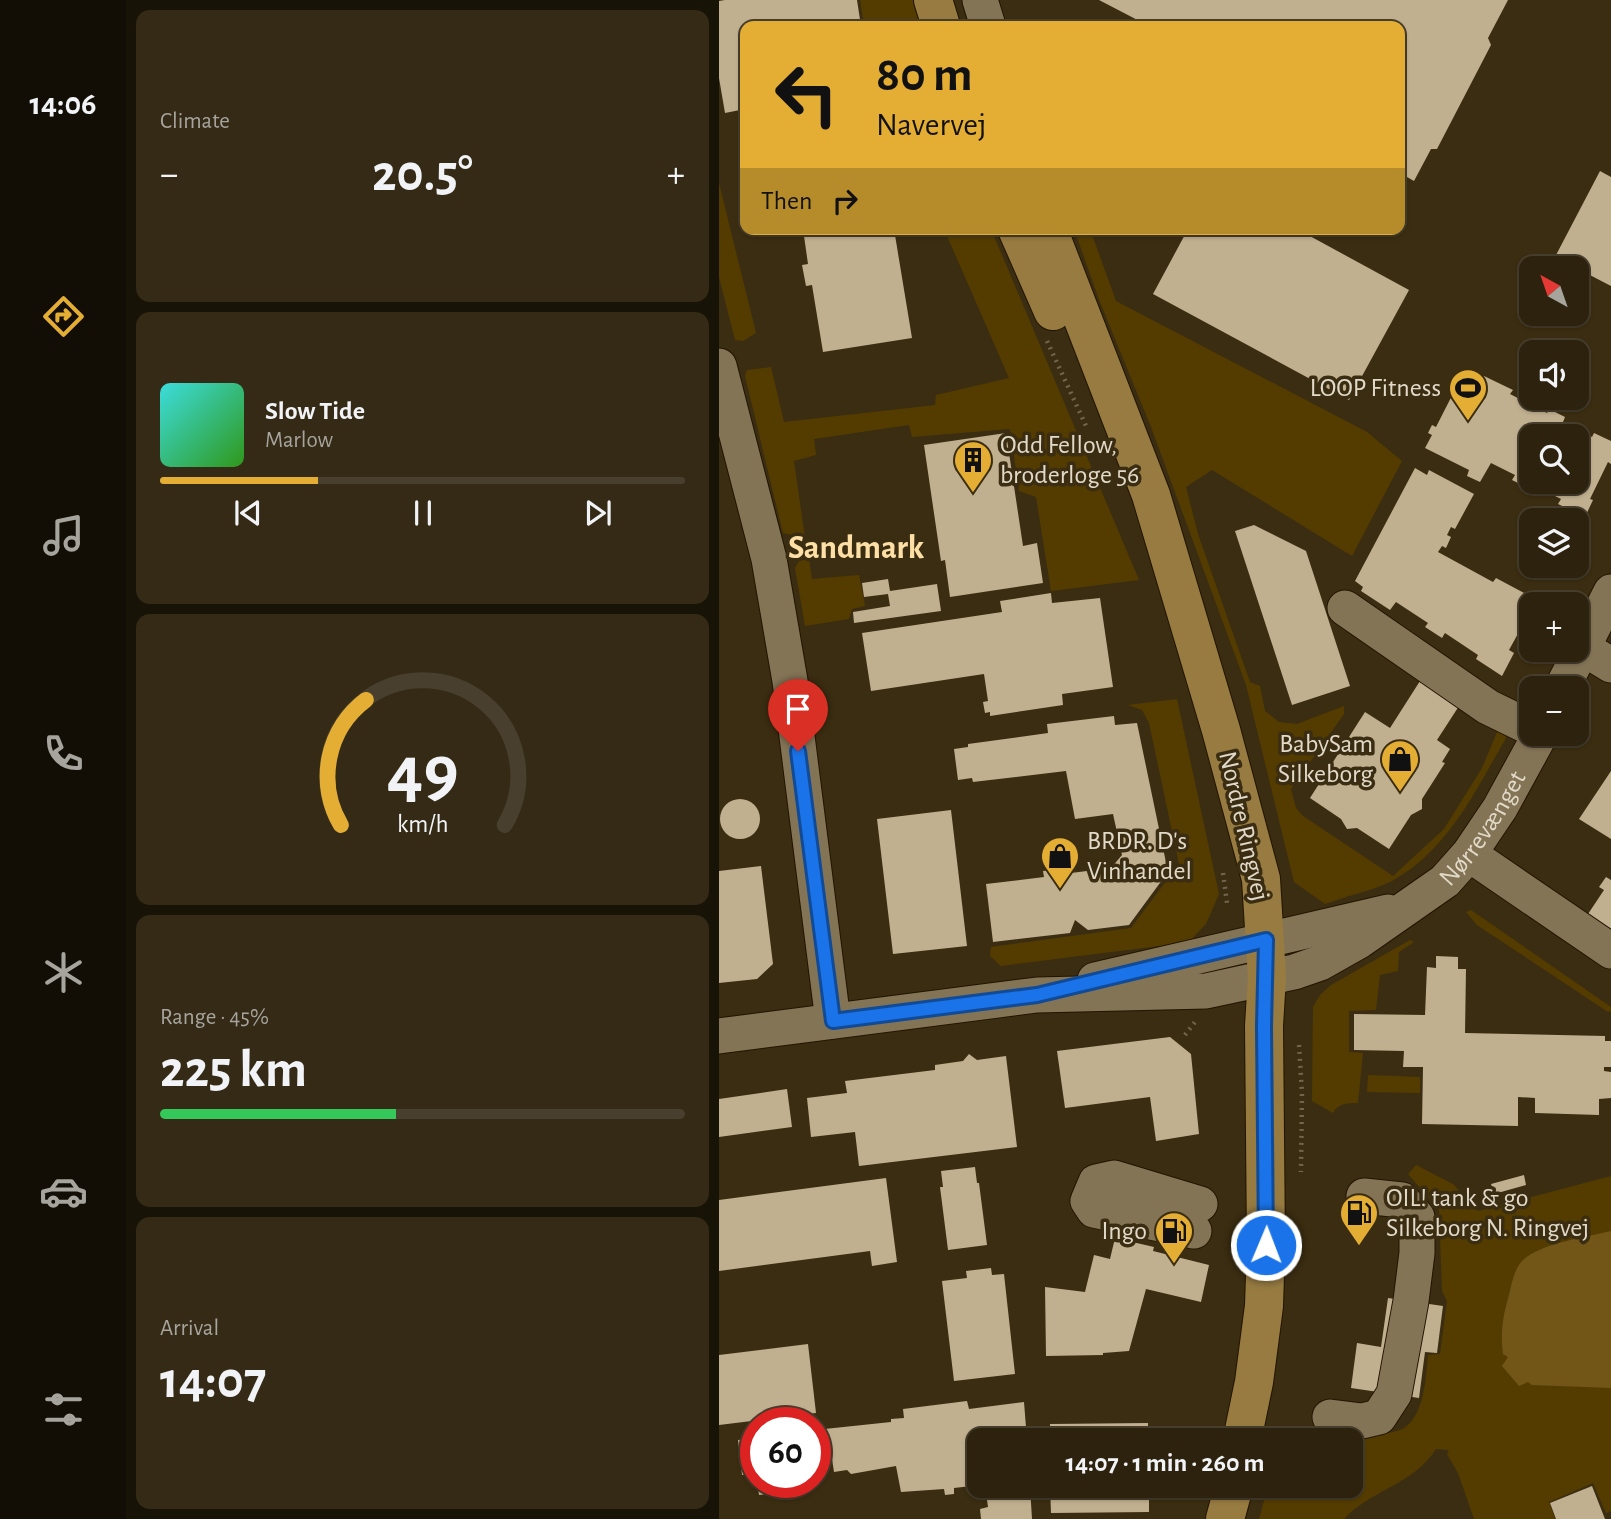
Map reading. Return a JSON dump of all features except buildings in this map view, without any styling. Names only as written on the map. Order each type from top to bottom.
[{"type":"main road","points":[[933,0],[939,21]]},
{"type":"main road","points":[[960,0],[966,21]]},
{"type":"main road","name":"Nordre Ringvej","points":[[1020,235],[1136,501],[1168,553]]},
{"type":"main road","name":"Nordre Ringvej","points":[[1050,235],[1133,445],[1221,730],[1261,879],[1248,944],[1267,977],[1264,1026],[1267,1196],[1264,1306],[1254,1382],[1244,1428]]},
{"type":"main road","points":[[1225,1519],[1230,1498]]},
{"type":"street","points":[[980,0],[986,21]]},
{"type":"street","points":[[719,366],[769,559],[790,681],[833,1021]]},
{"type":"street","points":[[1576,676],[1597,657],[1611,592]]},
{"type":"street","points":[[1345,608],[1488,707],[1519,723]]},
{"type":"street","name":"Nørrevænget","points":[[1037,995],[1194,993],[1236,986],[1320,963],[1359,941],[1445,881],[1469,854],[1500,808],[1534,746]]},
{"type":"street","points":[[1469,854],[1611,951]]},
{"type":"street","name":"Nørrevænget","points":[[1037,995],[1407,908]]},
{"type":"street","points":[[719,1036],[1037,995]]},
{"type":"street","points":[[1330,1417],[1362,1421],[1379,1417],[1394,1394],[1411,1301],[1417,1253],[1417,1217],[1402,1200],[1364,1196]]},
{"type":"path","points":[[1045,336],[1089,433]]},
{"type":"path","points":[[1222,869],[1248,944]]},
{"type":"shaded area","points":[[860,0],[913,0],[919,21],[863,21]]},
{"type":"shaded area","points":[[719,183],[756,333],[743,341],[735,340],[719,277]]},
{"type":"shaded area","points":[[947,235],[994,235],[1139,580],[1051,591],[1036,497],[1019,491],[1010,429],[912,437],[909,425],[814,439],[816,455],[794,461],[805,538],[783,533],[745,376],[747,370],[771,367],[784,422],[935,405],[936,395],[1009,378]]},
{"type":"shaded area","points":[[1076,235],[1092,235],[1116,301],[1367,432],[1402,461],[1352,556],[1212,470],[1186,487],[1198,534],[1250,682],[1260,686],[1265,711],[1279,722],[1297,724],[1344,706],[1344,714],[1291,789],[1296,808],[1303,816],[1393,876],[1444,829],[1482,768],[1498,730],[1504,732],[1506,738],[1472,798],[1445,836],[1412,868],[1392,881],[1325,904],[1294,882],[1246,685],[1151,427],[1100,302]]},
{"type":"shaded area","points":[[809,559],[812,579],[859,575],[865,606],[852,609],[849,619],[805,626],[795,568],[799,561]]},
{"type":"shaded area","points":[[1177,699],[1219,894],[1206,924],[1191,942],[1001,966],[990,956],[991,947],[1131,928],[1179,864],[1149,723],[1142,710],[1128,705]]},
{"type":"shaded area","points":[[1471,910],[1611,1007],[1611,1011],[1608,1012],[1477,925],[1466,912]]},
{"type":"shaded area","points":[[1410,940],[1414,942],[1399,952],[1398,971],[1380,975],[1376,1010],[1349,1011],[1349,1052],[1363,1053],[1358,1103],[1340,1105],[1333,1113],[1312,1101],[1313,1007],[1320,995],[1331,985]]},
{"type":"shaded area","points":[[1368,1075],[1420,1077],[1420,1093],[1367,1092]]},
{"type":"shaded area","points":[[1416,1165],[1453,1184],[1478,1211],[1611,1176],[1611,1511],[1606,1513],[1593,1483],[1549,1502],[1555,1519],[1474,1519],[1458,1473],[1447,1454],[1449,1450],[1436,1449],[1416,1471],[1355,1509],[1344,1519],[1259,1519],[1265,1498],[1363,1498],[1363,1438],[1400,1430],[1408,1425],[1419,1408],[1425,1386],[1428,1355],[1440,1354],[1447,1301],[1442,1291],[1439,1210],[1408,1174]]},
{"type":"shaded area","points":[[1611,1231],[1611,1388],[1532,1385],[1528,1382],[1519,1386],[1502,1366],[1508,1357],[1503,1354],[1502,1347],[1504,1317],[1517,1268],[1523,1260],[1541,1249]]},
{"type":"place","name":"LOOP Fitness","points":[[1468,422]]},
{"type":"place","name":"Odd Fellow, broderloge 56","points":[[973,494]]},
{"type":"place","name":"BabySam Silkeborg","points":[[1400,793]]},
{"type":"place","name":"BRDR. D's Vinhandel","points":[[1060,890]]},
{"type":"place","name":"OIL! tank & go Silkeborg N. Ringvej","points":[[1359,1247]]},
{"type":"place","name":"Ingo","points":[[1174,1265]]},
{"type":"district","name":"Sandmark","points":[[856,548]]},
{"type":"route","points":[[798,751],[833,1021],[1037,995],[1266,940],[1266,1245]]}]
